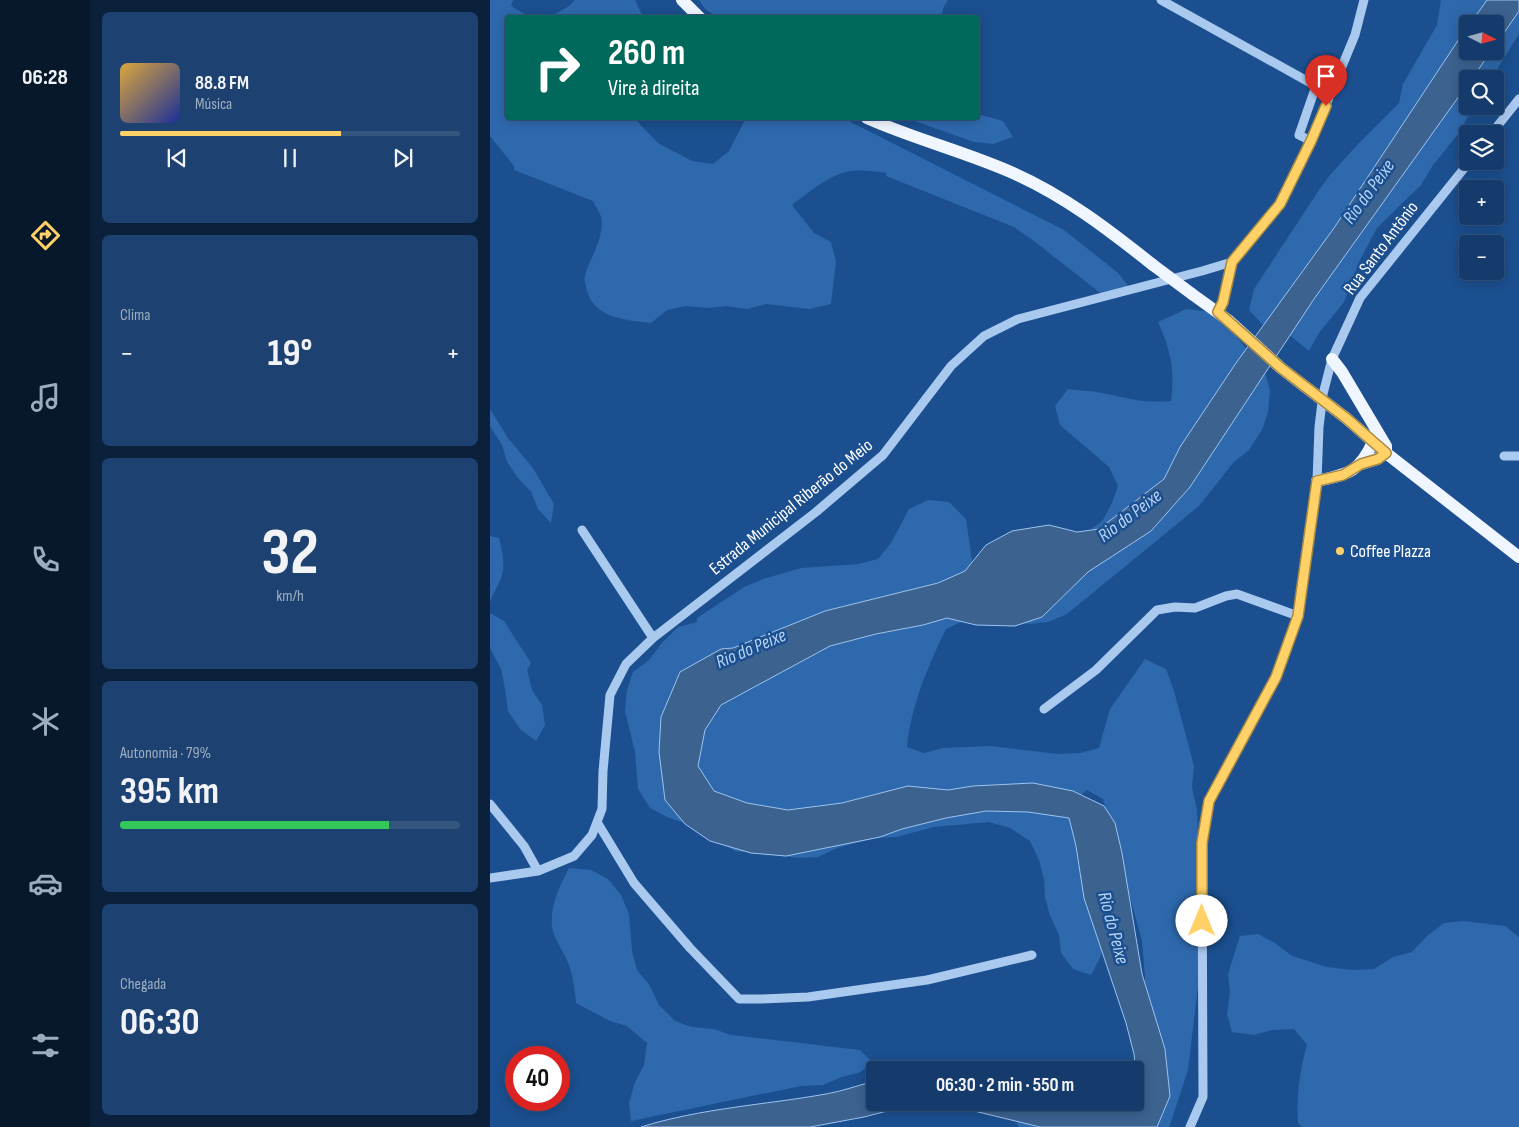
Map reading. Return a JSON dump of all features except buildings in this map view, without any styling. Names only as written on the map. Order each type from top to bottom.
[{"type":"main road","points":[[682,0],[697,15]]},
{"type":"main road","points":[[872,120],[1013,173],[1063,198],[1223,316],[1281,368],[1519,557]]},
{"type":"main road","points":[[1332,359],[1381,435],[1386,446],[1386,453]]},
{"type":"main road","points":[[1361,464],[1373,442]]},
{"type":"main road","points":[[1317,481],[1343,475],[1361,464],[1378,459],[1386,453]]},
{"type":"street","points":[[1161,0],[1316,86],[1299,134],[1311,141]]},
{"type":"street","points":[[1223,316],[1223,302],[1232,262],[1280,204],[1311,141],[1355,35],[1364,0]]},
{"type":"street","points":[[1499,125],[1519,99]]},
{"type":"street","name":"Rua Santo Antônio","points":[[1190,1127],[1203,1097],[1202,843],[1209,801],[1276,677],[1298,616],[1317,481],[1319,427],[1323,394],[1332,359],[1360,298],[1463,170]]},
{"type":"street","name":"Estrada Municipal Riberão do Meio","points":[[490,878],[538,870],[574,856],[592,835],[602,809],[603,771],[610,695],[626,664],[653,638],[816,512],[883,455],[951,366],[984,336],[1018,319],[1232,262]]},
{"type":"street","points":[[1504,456],[1519,456]]},
{"type":"street","points":[[582,530],[653,638]]},
{"type":"street","points":[[1044,709],[1096,670],[1157,610],[1175,607],[1195,608],[1226,596],[1237,594],[1298,616]]},
{"type":"street","points":[[490,804],[524,846],[538,870]]},
{"type":"street","points":[[597,822],[634,884],[690,948],[739,998],[762,1000],[808,997],[927,980],[1032,955]]},
{"type":"shaded area","points":[[490,0],[513,0],[511,6],[526,15],[505,15],[505,120],[636,120],[658,143],[692,161],[713,164],[729,151],[745,120],[847,120],[1064,230],[1117,272],[1130,288],[1104,296],[1014,227],[886,176],[886,173],[856,171],[846,172],[831,178],[792,205],[814,233],[831,242],[836,261],[831,304],[809,309],[766,304],[747,309],[726,306],[708,308],[686,306],[667,310],[651,323],[623,319],[605,313],[597,307],[587,291],[585,276],[598,243],[602,222],[599,211],[593,201],[514,170],[514,166],[490,136]]},
{"type":"shaded area","points":[[575,0],[635,0],[642,15],[553,15]]},
{"type":"shaded area","points":[[699,0],[948,0],[942,15],[714,15],[705,9]]},
{"type":"shaded area","points":[[1441,0],[1519,0],[1519,34],[1504,58],[1504,15],[1459,15],[1459,60],[1503,60],[1497,70],[1459,70],[1459,115],[1469,115],[1463,125],[1459,125],[1458,134],[1433,165],[1421,185],[1377,228],[1359,262],[1344,302],[1319,333],[1309,351],[1281,328],[1262,324],[1249,310],[1254,289],[1330,175],[1399,103],[1403,84],[1437,25]]},
{"type":"shaded area","points":[[980,115],[1003,121],[1013,137],[993,144],[974,142],[912,120],[980,120]]},
{"type":"shaded area","points":[[1186,309],[1211,312],[1227,325],[1265,372],[1270,391],[1268,412],[1262,430],[1249,450],[1233,463],[1199,506],[1067,614],[1048,622],[1030,624],[983,619],[965,620],[946,629],[921,686],[909,732],[907,747],[924,753],[943,748],[990,746],[1058,754],[1080,753],[1099,748],[1110,709],[1145,659],[1166,669],[1174,691],[1194,766],[1192,787],[1197,810],[1198,832],[1203,850],[1206,919],[1188,1070],[1171,1122],[1169,1127],[1019,1127],[1013,1114],[1044,1111],[1144,1111],[1144,1061],[1138,1061],[1145,978],[1142,941],[1103,799],[1087,790],[1071,803],[1105,940],[1100,958],[1091,975],[1073,969],[1061,953],[1059,935],[1050,916],[1045,897],[1044,879],[1039,860],[1030,841],[1010,828],[989,822],[934,827],[896,837],[875,838],[837,848],[818,857],[800,858],[735,851],[684,823],[650,808],[638,789],[635,752],[625,711],[627,690],[633,672],[649,660],[678,627],[697,622],[697,618],[744,587],[763,579],[801,568],[859,564],[878,559],[891,543],[909,509],[928,500],[949,502],[966,519],[974,574],[1087,533],[1103,520],[1118,486],[1109,467],[1060,425],[1055,406],[1068,389],[1141,401],[1171,401],[1171,360],[1158,322]]},
{"type":"shaded area","points":[[490,409],[508,438],[533,468],[554,504],[551,523],[538,509],[531,492],[507,462],[502,445],[490,426]]},
{"type":"shaded area","points":[[490,536],[499,538],[503,563],[501,578],[490,603]]},
{"type":"shaded area","points":[[490,613],[504,621],[531,663],[527,670],[532,690],[542,705],[545,725],[536,741],[520,729],[508,711],[501,669],[490,648]]},
{"type":"shaded area","points":[[569,868],[591,870],[608,879],[621,895],[629,914],[632,951],[637,970],[650,986],[659,1005],[675,1021],[692,1027],[714,1029],[731,1035],[860,1050],[871,1061],[866,1061],[866,1067],[861,1072],[823,1085],[801,1086],[631,1121],[629,1103],[635,1082],[644,1065],[647,1043],[627,1026],[610,1021],[576,1003],[569,965],[552,926],[554,903]]},
{"type":"shaded area","points":[[1463,921],[1505,926],[1519,937],[1519,1127],[1302,1127],[1298,1123],[1298,1093],[1307,1045],[1294,1029],[1272,1030],[1254,1035],[1232,1032],[1227,1014],[1230,992],[1228,974],[1240,936],[1258,934],[1275,943],[1292,956],[1327,967],[1352,970],[1374,969],[1393,957],[1412,952],[1428,935],[1444,923]]},
{"type":"water","points":[[1487,0],[1519,0],[1519,11],[1504,33],[1504,15],[1476,15]]},
{"type":"water","name":"Rio do Peixe","points":[[1459,39],[1459,60],[1485,60],[1478,70],[1459,70],[1459,96],[1314,299],[1190,487],[1151,531],[1088,572],[1042,617],[1015,626],[976,625],[947,618],[830,646],[721,705],[705,730],[698,766],[714,791],[747,803],[788,810],[842,803],[908,786],[948,790],[973,786],[1033,783],[1073,791],[1104,806],[1115,823],[1122,853],[1142,974],[1165,1049],[1170,1096],[1157,1127],[1040,1127],[974,1111],[1144,1111],[1144,1061],[1135,1061],[1126,1023],[1084,898],[1076,846],[1069,818],[1028,812],[986,811],[946,818],[902,829],[880,837],[786,856],[751,853],[710,841],[685,824],[665,800],[659,752],[661,717],[680,672],[721,649],[733,648],[825,611],[938,583],[965,571],[986,545],[1012,531],[1049,525],[1077,532],[1099,529],[1164,479],[1180,447],[1236,363],[1334,228]]},
{"type":"water","points":[[866,1084],[866,1111],[887,1111],[810,1127],[641,1127],[687,1115],[839,1091]]},
{"type":"place","name":"Coffee Plazza","points":[[1340,551]]},
{"type":"route","points":[[1202,921],[1202,843],[1209,801],[1276,677],[1298,616],[1317,481],[1343,475],[1361,464],[1382,457],[1386,453],[1346,418],[1281,368],[1218,312],[1223,302],[1232,262],[1280,204],[1326,106]]}]
